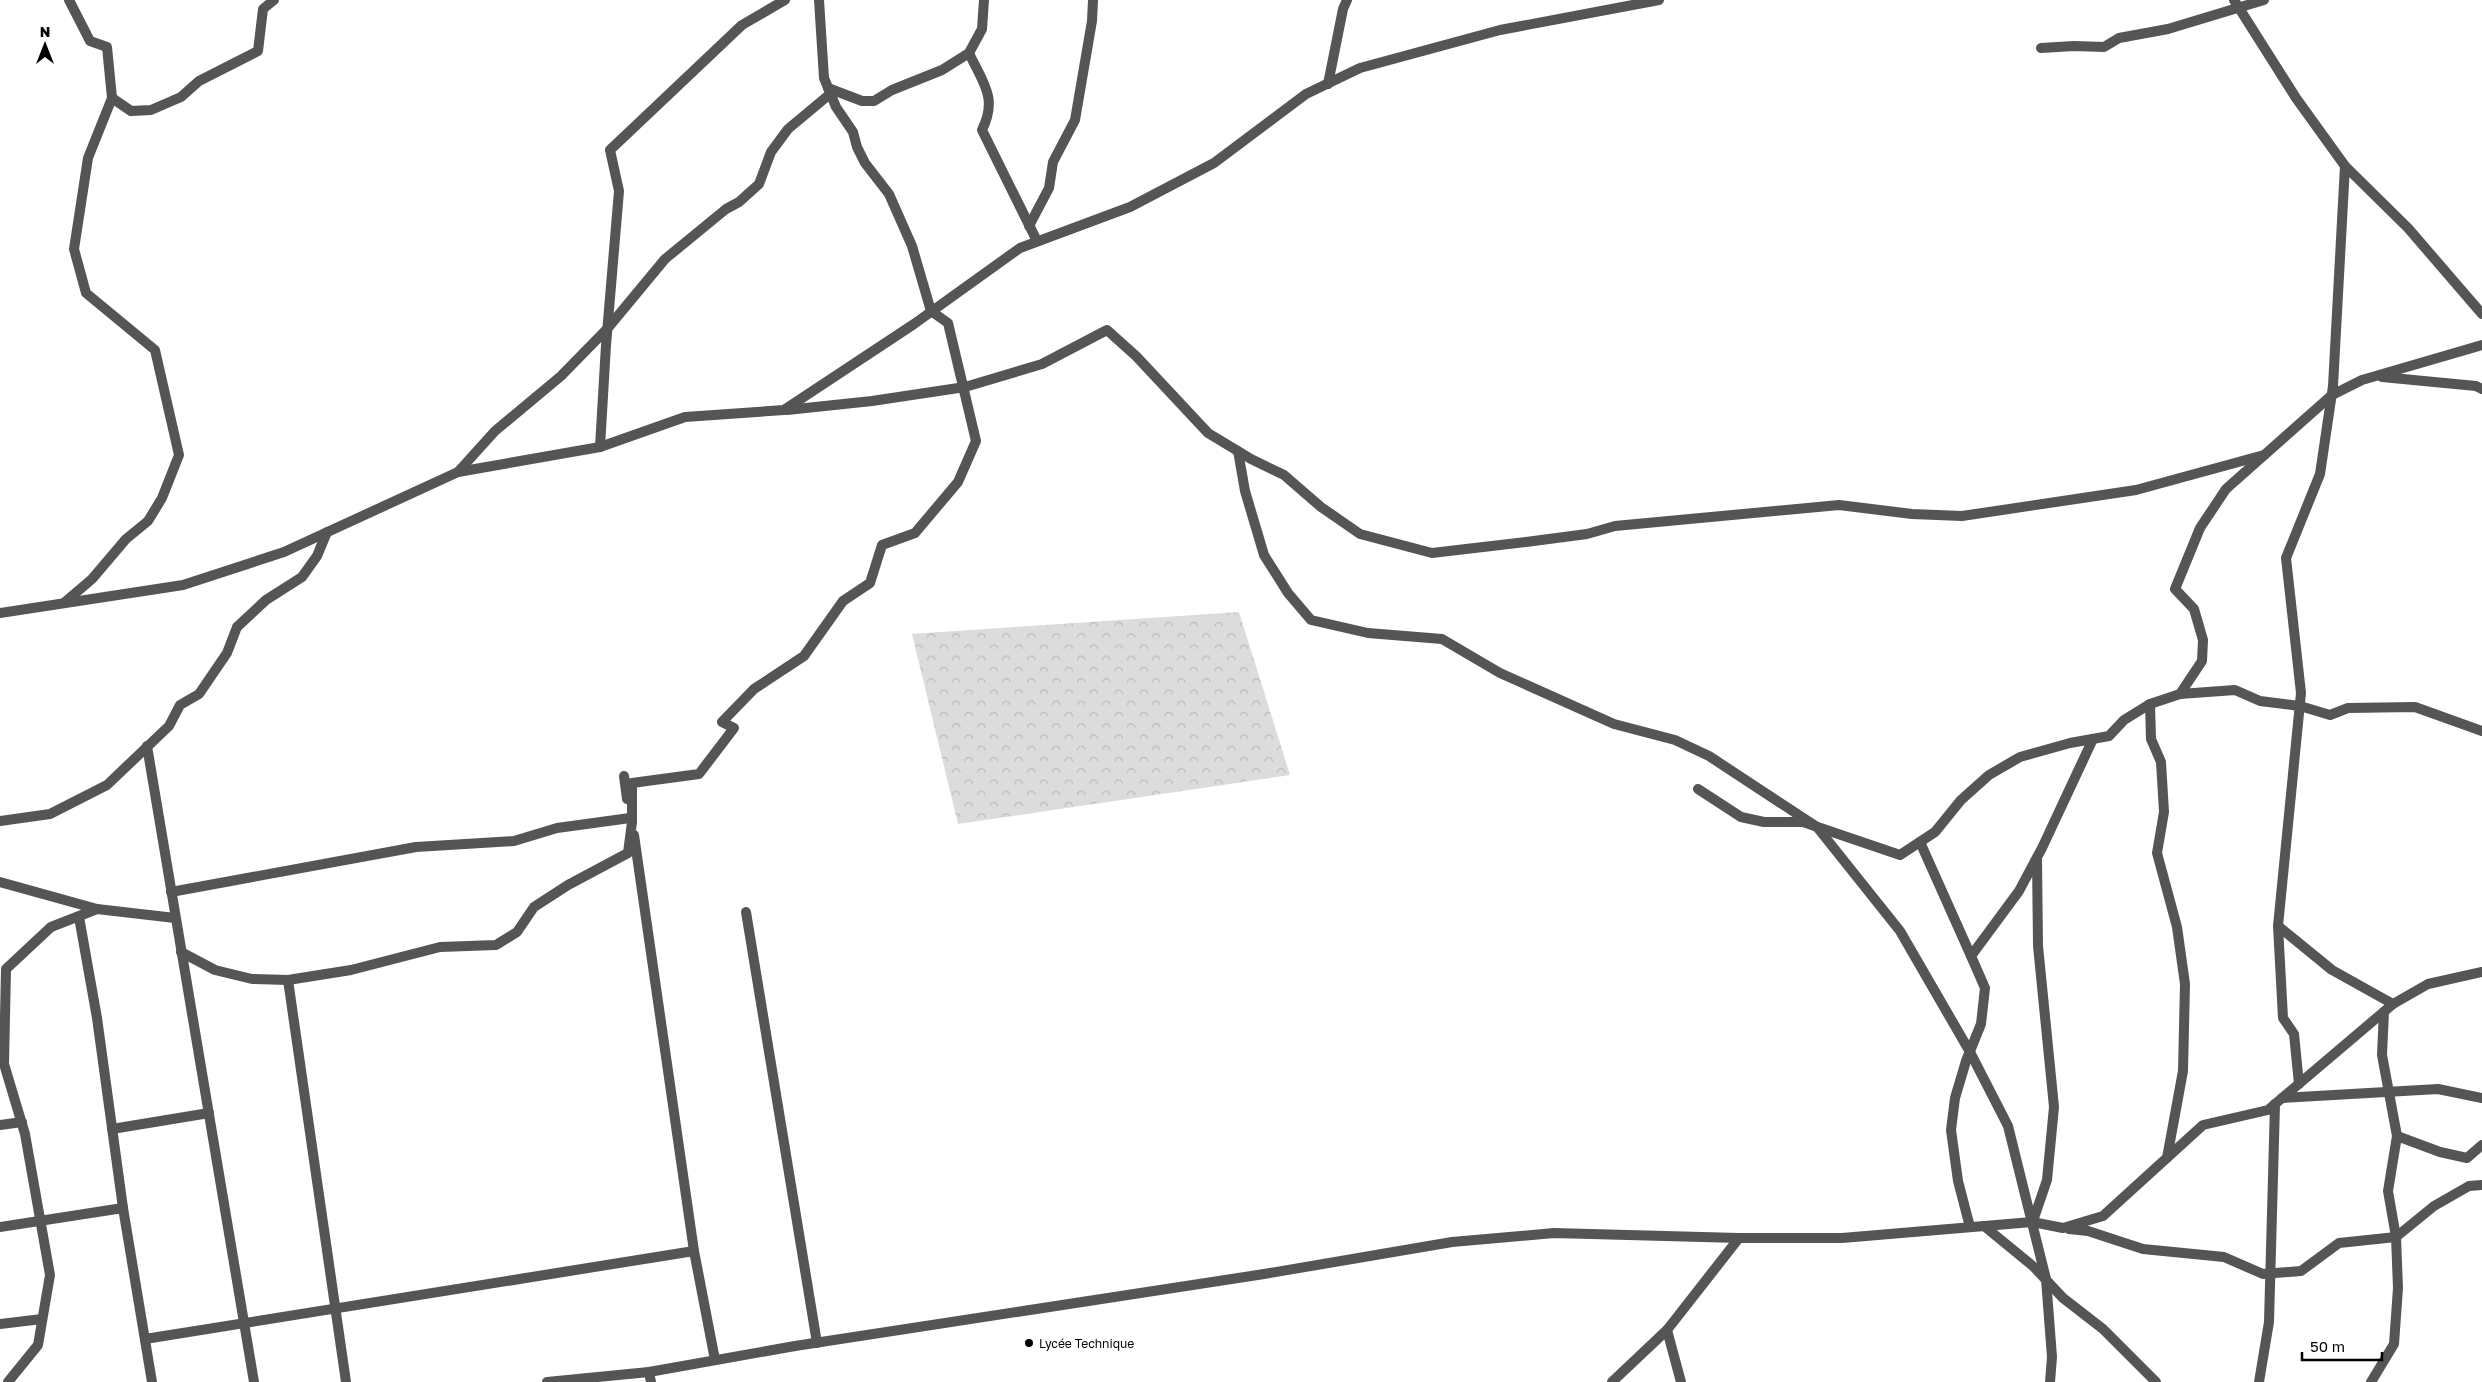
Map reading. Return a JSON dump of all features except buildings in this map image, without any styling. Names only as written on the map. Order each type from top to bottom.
[{"type":"street","points":[[64,602],[92,579],[126,539],[148,521],[162,498],[179,454],[156,350],[86,294],[74,249],[88,158],[112,98],[107,47],[90,41],[69,0]]},
{"type":"street","points":[[112,98],[131,111],[151,110],[181,97],[199,81],[258,51],[263,9],[274,0]]},
{"type":"street","points":[[600,447],[607,329],[619,191],[610,150],[742,25],[785,0]]},
{"type":"street","points":[[181,952],[215,970],[252,980],[288,980],[351,970],[440,947],[496,945],[518,932],[534,908],[568,885],[628,853],[632,783],[699,774],[734,728],[722,722],[754,689],[804,656],[843,601],[870,583],[882,546],[915,533],[958,482],[976,441],[965,387],[948,323],[930,311],[912,246],[888,194],[865,163],[857,147],[854,132],[836,107],[829,91],[824,78],[819,0]]},
{"type":"street","points":[[829,91],[862,101],[874,101],[892,90],[942,70],[969,53],[982,28],[984,0]]},
{"type":"street","points":[[1029,226],[1049,188],[1053,162],[1075,120],[1092,21],[1093,0]]},
{"type":"street","points":[[1328,84],[1343,9],[1347,0]]},
{"type":"street","points":[[784,410],[1020,248],[1130,207],[1214,163],[1306,94],[1360,68],[1500,30],[1659,0]]},
{"type":"street","points":[[2041,48],[2104,47],[2119,38],[2168,29],[2236,4],[2264,0]]},
{"type":"street","points":[[2236,4],[2296,98],[2345,166],[2408,228],[2482,314]]},
{"type":"street","points":[[969,53],[990,98],[990,115],[982,130],[1037,241]]},
{"type":"street","points":[[458,472],[495,431],[561,376],[607,329],[665,259],[726,209],[739,202],[759,184],[771,152],[788,129],[829,91]]},
{"type":"street","points":[[2299,1084],[2294,1034],[2283,1018],[2278,926],[2300,706],[2299,664],[2286,558],[2320,474],[2332,395],[2345,166]]},
{"type":"street","points":[[0,613],[183,585],[284,552],[458,472],[600,447],[685,417],[872,401],[965,387],[1042,364],[1106,330],[1136,356],[1208,433],[1284,475],[1321,507],[1360,534],[1432,552],[1586,534],[1615,526],[1839,504],[1912,514],[1962,516],[2136,490],[2264,455]]},
{"type":"street","points":[[2180,694],[2202,661],[2204,640],[2194,609],[2175,589],[2200,528],[2226,489],[2332,395],[2362,380],[2482,345]]},
{"type":"street","points":[[2376,376],[2476,386],[2482,389]]},
{"type":"street","points":[[1238,451],[1245,490],[1264,555],[1288,594],[1311,620],[1368,633],[1442,639],[1500,673],[1614,724],[1675,740],[1709,756],[1817,827],[1900,931],[1970,1052],[2008,1126],[2046,1280],[2052,1357],[2050,1382]]},
{"type":"street","points":[[0,821],[50,814],[107,785],[169,726],[180,705],[199,694],[227,653],[236,627],[266,600],[302,577],[317,556],[327,532]]},
{"type":"street","points":[[1698,789],[1741,817],[1764,822],[1803,822],[1900,855],[1935,832],[1961,800],[1989,775],[2020,757],[2070,743],[2109,736],[2124,720],[2150,704],[2180,694],[2235,690],[2260,701],[2300,706],[2330,715],[2348,708],[2415,707],[2482,730]]},
{"type":"street","points":[[2150,704],[2151,739],[2162,762],[2164,802],[2158,853],[2177,927],[2185,984],[2182,1070],[2167,1158]]},
{"type":"street","points":[[1971,956],[2019,891],[2037,858],[2094,739]]},
{"type":"street","points":[[147,746],[246,1323],[254,1382]]},
{"type":"street","points":[[624,776],[694,1251],[715,1360]]},
{"type":"street","points":[[171,892],[416,847],[514,840],[557,828],[631,820]]},
{"type":"street","points":[[1920,842],[1985,988],[1981,1024],[1955,1098],[1951,1130],[1958,1181],[1970,1227]]},
{"type":"street","points":[[2032,1222],[2048,1180],[2054,1107],[2038,946],[2037,858]]},
{"type":"street","points":[[0,882],[97,910],[175,918]]},
{"type":"street","points":[[8,1382],[38,1345],[50,1275],[22,1122],[4,1064],[6,969],[52,927],[97,910]]},
{"type":"street","points":[[746,912],[817,1342]]},
{"type":"street","points":[[79,916],[98,1018],[122,1208],[152,1382]]},
{"type":"street","points":[[2278,926],[2332,970],[2393,1004]]},
{"type":"street","points":[[2063,1228],[2103,1216],[2203,1125],[2268,1110],[2393,1004],[2428,984],[2482,972]]},
{"type":"street","points":[[288,980],[346,1382]]},
{"type":"street","points":[[2371,1382],[2394,1344],[2398,1288],[2396,1238],[2388,1191],[2396,1136],[2382,1055],[2384,1012]]},
{"type":"street","points":[[2279,1101],[2438,1089],[2482,1098]]},
{"type":"street","points":[[2259,1382],[2269,1322],[2269,1273],[2274,1219],[2272,1156],[2279,1101]]},
{"type":"street","points":[[112,1129],[209,1113]]},
{"type":"street","points":[[0,1125],[22,1122]]},
{"type":"street","points":[[2396,1136],[2440,1152],[2467,1158],[2482,1145]]},
{"type":"street","points":[[547,1382],[650,1377],[715,1360],[817,1342],[1264,1274],[1452,1242],[1554,1233],[1739,1238],[1842,1238],[2032,1222],[2088,1231],[2143,1249],[2224,1257],[2263,1274],[2301,1271],[2339,1243],[2396,1238],[2434,1206],[2469,1186],[2482,1185]]},
{"type":"street","points":[[0,1227],[122,1208]]},
{"type":"street","points":[[1984,1226],[2046,1280],[2063,1298],[2109,1335],[2156,1382]]},
{"type":"street","points":[[1612,1382],[1667,1330],[1739,1238]]},
{"type":"street","points":[[145,1339],[694,1251]]},
{"type":"street","points":[[0,1324],[42,1319]]},
{"type":"street","points":[[1667,1330],[1681,1382]]},
{"type":"green space","points":[[1239,612],[1290,775],[958,824],[912,634]]},
{"type":"place","name":"Lycée Technique","points":[[1029,1343]]}]
